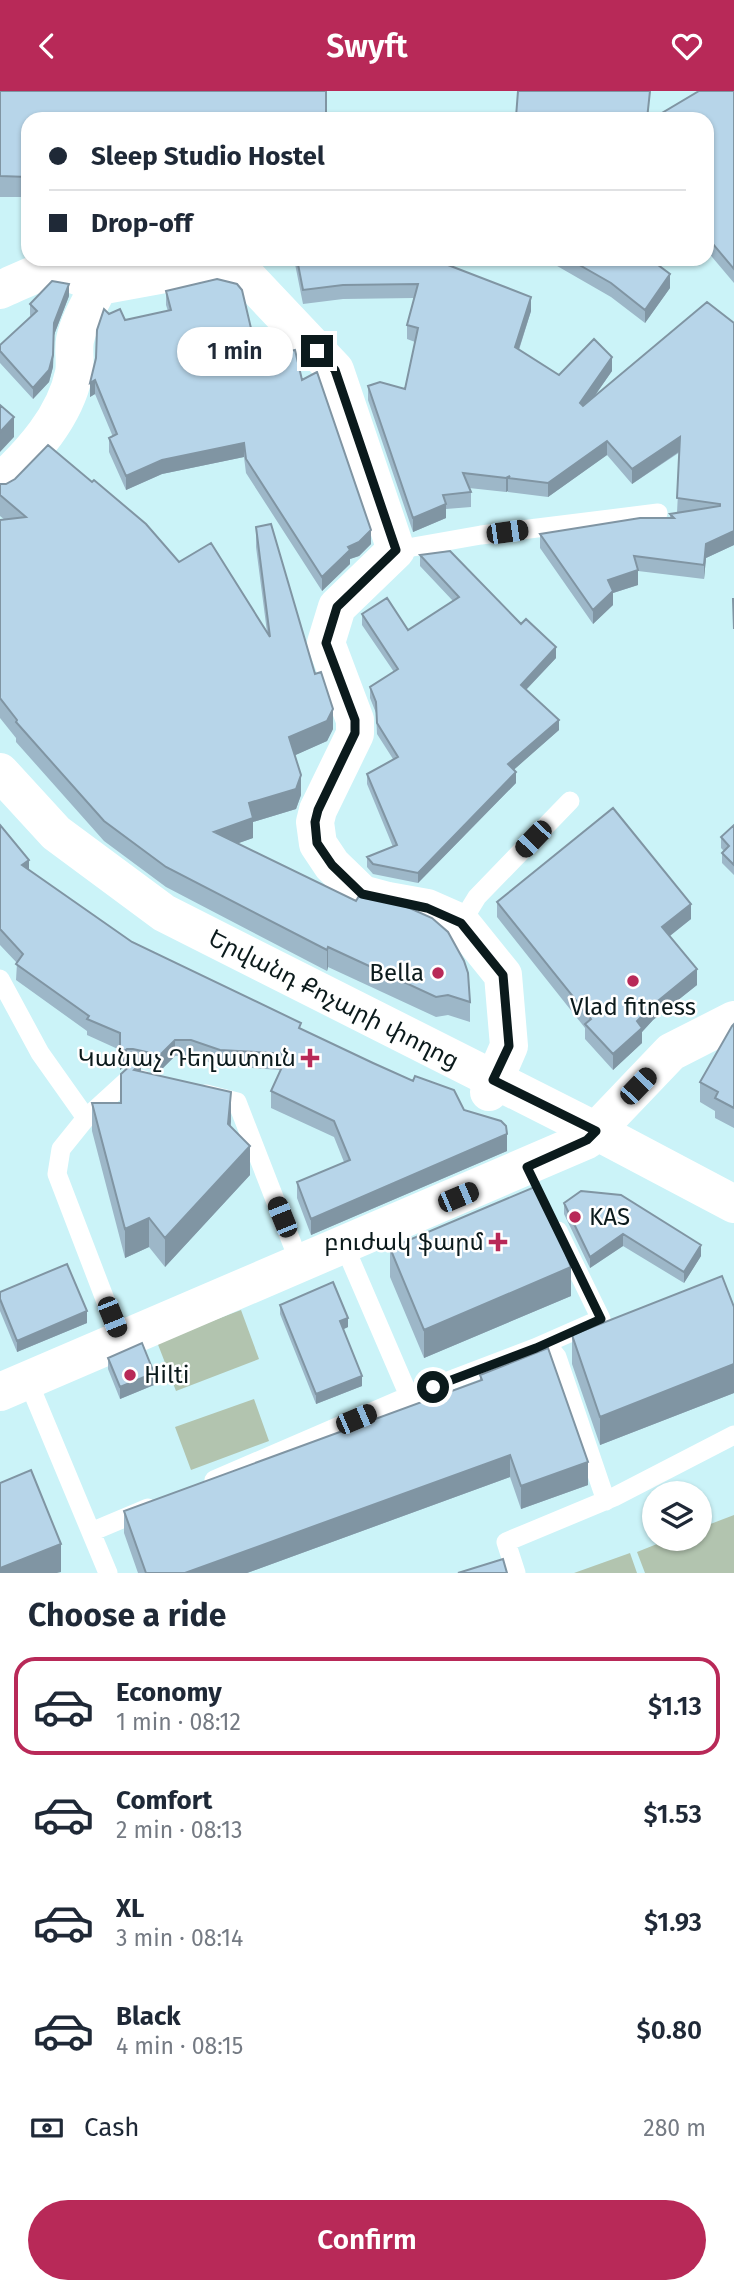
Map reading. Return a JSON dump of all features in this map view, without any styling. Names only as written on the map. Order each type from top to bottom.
[{"type":"street","points":[[90,302],[203,267],[248,278],[335,370],[396,550],[337,607],[326,643],[355,720],[355,733],[318,810],[315,822],[317,843],[324,856],[362,894],[427,908],[461,923],[503,975],[509,1046],[491,1086]]},
{"type":"street","points":[[0,290],[47,269],[74,273],[90,302],[75,342],[74,372],[58,417],[17,467],[0,483]]},
{"type":"street","name":"Երվանդ Քոչարի փողոց","points":[[0,772],[56,833],[164,913],[491,1086]]},
{"type":"street","name":"Երվանդ Քոչարի փողոց","points":[[0,789],[49,842],[156,923],[323,1010],[491,1086],[734,1204]]},
{"type":"street","points":[[14,1387],[300,1263],[530,1174],[591,1135],[671,1052],[734,1020]]},
{"type":"street","name":"Երվանդ Քոչարի փողոց","points":[[591,1135],[734,1218]]},
{"type":"lane","points":[[396,550],[481,535],[658,513]]},
{"type":"lane","points":[[461,923],[477,897],[570,801]]},
{"type":"lane","points":[[0,979],[40,1053],[86,1118]]},
{"type":"lane","points":[[121,1341],[57,1174],[61,1149],[86,1118],[131,1077],[158,1083]]},
{"type":"lane","points":[[184,1089],[237,1102],[300,1263]]},
{"type":"lane","points":[[200,1485],[408,1396],[536,1348],[601,1319],[551,1216]]},
{"type":"lane","points":[[344,1245],[408,1396]]},
{"type":"lane","points":[[536,1348],[553,1352],[556,1357],[606,1501]]},
{"type":"lane","points":[[14,1387],[91,1532],[108,1573]]},
{"type":"lane","points":[[516,1573],[506,1542],[606,1501],[734,1435]]},
{"type":"lane","points":[[91,1532],[164,1501]]},
{"type":"green space","points":[[241,1310],[259,1359],[176,1391],[157,1342]]},
{"type":"green space","points":[[254,1399],[269,1441],[191,1470],[175,1427]]},
{"type":"green space","points":[[734,1515],[734,1573],[645,1573],[637,1552],[642,1550],[712,1551],[712,1523]]},
{"type":"green space","points":[[630,1553],[637,1573],[574,1573]]},
{"type":"building","points":[[0,91],[326,91],[326,112],[21,112],[21,177],[0,176]]},
{"type":"building","points":[[518,91],[650,91],[648,112],[516,112]]},
{"type":"building","points":[[699,91],[734,91],[734,269],[714,245],[714,112],[664,112]]},
{"type":"building","points":[[298,266],[451,266],[531,297],[515,347],[559,375],[594,339],[612,357],[580,403],[583,406],[707,302],[734,323],[734,531],[706,544],[704,565],[634,556],[638,570],[608,580],[613,591],[593,610],[540,534],[640,518],[674,518],[670,514],[720,506],[677,498],[680,437],[632,469],[607,441],[548,483],[508,478],[510,476],[506,478],[463,473],[471,492],[443,495],[446,504],[413,518],[368,386],[380,382],[405,389],[418,328],[407,325],[418,284],[343,285],[303,290]]},
{"type":"building","points":[[581,266],[659,266],[670,274],[645,310],[611,283]]},
{"type":"building","points":[[217,279],[237,284],[242,290],[258,358],[295,350],[302,380],[317,372],[371,530],[359,542],[348,547],[350,550],[322,577],[246,459],[244,443],[162,460],[126,476],[109,438],[117,434],[95,380],[90,383],[96,358],[97,330],[104,309],[109,314],[120,309],[125,320],[171,310],[166,291]]},
{"type":"building","points":[[52,281],[69,284],[54,323],[53,355],[49,370],[33,388],[0,351],[0,345],[37,311],[30,304]]},
{"type":"building","points":[[0,405],[14,417],[0,432]]},
{"type":"building","points":[[48,445],[146,524],[179,562],[211,543],[270,637],[256,527],[271,524],[315,674],[321,672],[333,709],[327,721],[289,737],[301,775],[296,789],[249,803],[253,818],[214,832],[356,901],[359,896],[405,906],[432,918],[448,932],[464,961],[468,973],[470,1002],[448,995],[436,997],[328,947],[327,950],[166,867],[104,821],[16,722],[0,698],[0,520],[26,517],[0,495],[0,484],[15,479]]},
{"type":"building","points":[[450,551],[521,624],[526,619],[556,647],[521,685],[559,720],[508,764],[516,772],[418,873],[373,864],[367,857],[397,845],[367,774],[398,757],[377,723],[376,702],[370,687],[398,669],[362,614],[387,598],[408,630],[459,597],[420,555]]},
{"type":"building","points":[[613,808],[691,904],[662,927],[697,969],[637,1021],[642,1028],[613,1054],[585,1024],[591,1019],[497,902]]},
{"type":"building","points":[[0,825],[29,860],[22,865],[132,942],[301,1023],[299,1028],[373,1063],[413,1081],[415,1076],[454,1090],[464,1110],[501,1121],[506,1126],[507,1134],[311,1219],[297,1182],[350,1160],[334,1121],[271,1091],[288,1054],[220,1050],[191,1040],[175,1040],[160,1055],[133,1049],[127,1049],[120,1054],[120,1033],[87,1019],[89,1016],[16,964],[23,954],[0,929]]},
{"type":"building","points":[[734,825],[734,865],[722,853],[729,846],[721,837]]},
{"type":"building","points":[[734,1024],[734,1108],[715,1098],[718,1092],[700,1082]]},
{"type":"building","points":[[134,1062],[141,1063],[134,1070],[231,1092],[228,1124],[250,1146],[165,1238],[149,1218],[125,1229],[92,1103],[121,1103],[121,1074]]},
{"type":"building","points":[[537,1186],[569,1253],[566,1255],[571,1267],[424,1330],[390,1248]]},
{"type":"building","points":[[581,1191],[621,1195],[701,1245],[684,1272],[623,1234],[590,1257],[564,1203]]},
{"type":"building","points":[[67,1264],[87,1311],[17,1341],[0,1299],[0,1292]]},
{"type":"building","points":[[722,1276],[734,1307],[734,1364],[600,1417],[572,1335]]},
{"type":"building","points":[[333,1282],[348,1318],[340,1321],[362,1376],[316,1394],[280,1305]]},
{"type":"building","name":"Hilti","points":[[142,1343],[154,1373],[120,1387],[108,1358]]},
{"type":"building","points":[[548,1348],[588,1462],[521,1486],[510,1455],[185,1573],[146,1573],[124,1511],[482,1380],[480,1375]]},
{"type":"building","points":[[31,1470],[61,1544],[0,1568],[0,1483]]},
{"type":"building","points":[[503,1559],[507,1573],[458,1573]]},
{"type":"place","name":"Bella","points":[[438,973]]},
{"type":"place","name":"Vlad fitness","points":[[633,981]]},
{"type":"place","name":"Կանաչ Դեղատուն","points":[[310,1058]]},
{"type":"place","name":"KAS","points":[[575,1217]]},
{"type":"place","name":"բուժակ ֆարմ","points":[[498,1242]]},
{"type":"place","name":"Hilti","points":[[130,1375]]},
{"type":"route","points":[[317,351],[335,370],[396,550],[337,607],[326,643],[355,720],[355,733],[318,810],[315,822],[317,843],[324,856],[362,894],[427,908],[461,923],[503,975],[509,1046],[493,1080],[596,1131],[587,1140],[527,1167],[601,1319],[536,1348],[433,1387]]}]
